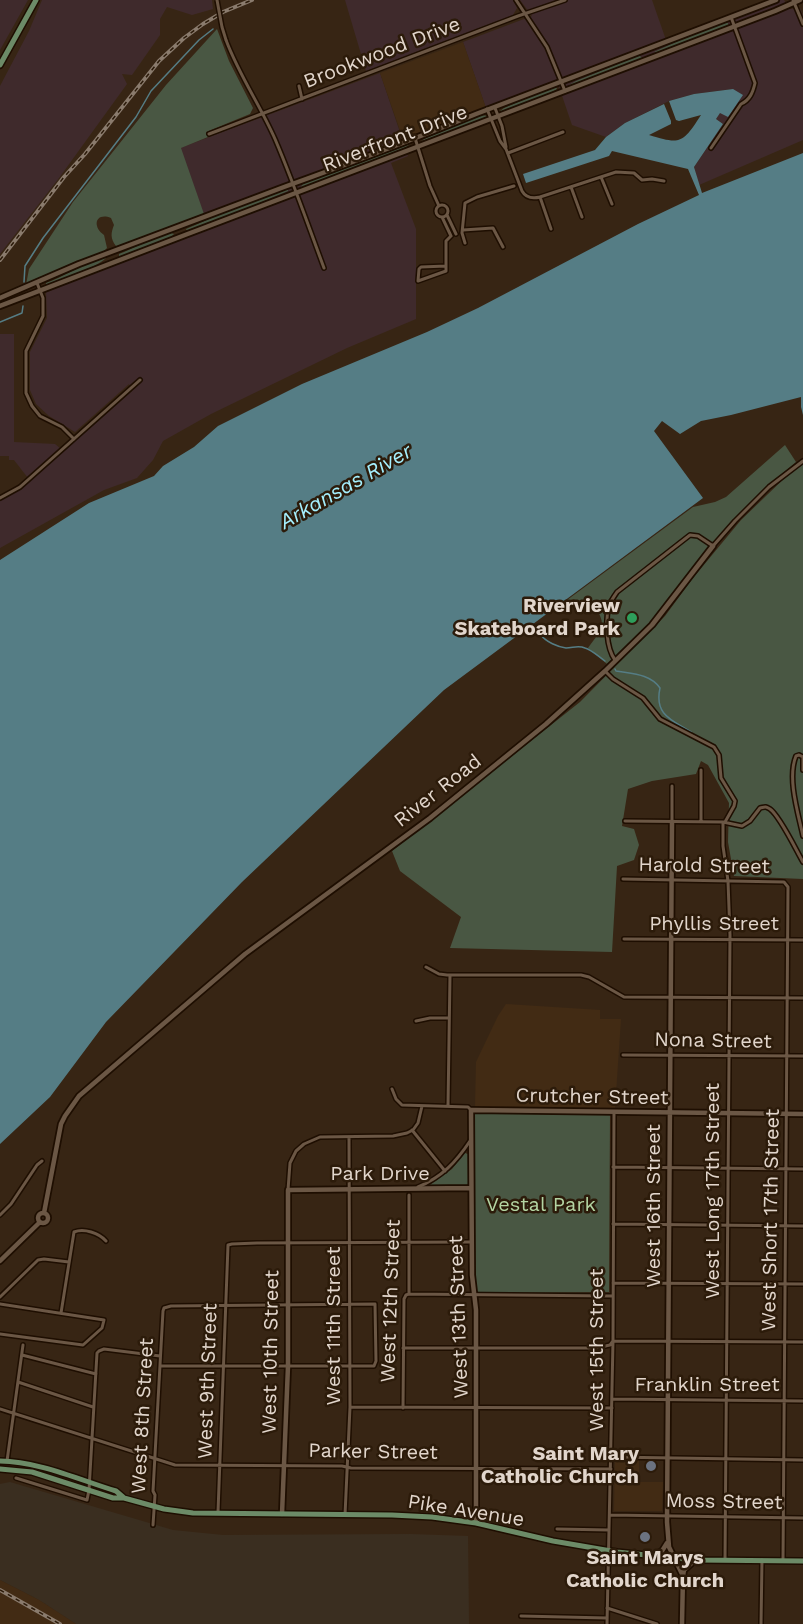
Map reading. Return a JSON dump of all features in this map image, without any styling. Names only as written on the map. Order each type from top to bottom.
[{"type":"main road","points":[[0,64],[36,0]]},
{"type":"main road","name":"Pike Avenue","points":[[0,1461],[34,1465],[116,1491],[124,1498]]},
{"type":"main road","name":"Pike Avenue","points":[[1,1470],[32,1472],[113,1498],[124,1498],[153,1507],[184,1512],[432,1517],[476,1523],[608,1551],[694,1560],[803,1561]]},
{"type":"street","points":[[217,0],[226,40],[240,73],[276,140],[324,268]]},
{"type":"street","points":[[516,0],[547,47],[565,91]]},
{"type":"street","name":"Brookwood Drive","points":[[209,134],[565,0]]},
{"type":"street","name":"Riverfront Drive","points":[[0,298],[111,251],[776,0]]},
{"type":"street","points":[[796,1],[803,24]]},
{"type":"street","name":"Riverfront Drive","points":[[0,306],[735,27],[796,1]]},
{"type":"street","points":[[711,148],[741,104],[752,93],[755,83],[731,17]]},
{"type":"street","points":[[299,86],[302,99]]},
{"type":"street","points":[[494,107],[507,151],[524,195],[531,198],[540,197],[616,172],[636,174],[642,180],[664,181]]},
{"type":"street","points":[[487,110],[500,141],[507,151]]},
{"type":"street","points":[[507,151],[563,132]]},
{"type":"street","points":[[415,138],[430,186],[439,206]]},
{"type":"street","points":[[602,177],[612,204]]},
{"type":"street","points":[[465,243],[463,231],[466,202],[514,186]]},
{"type":"street","points":[[571,187],[582,217]]},
{"type":"street","points":[[540,197],[551,229]]},
{"type":"street","points":[[439,206],[446,207],[448,211],[444,216]]},
{"type":"street","points":[[439,206],[436,213],[438,216],[444,216]]},
{"type":"street","points":[[444,216],[456,234]]},
{"type":"street","points":[[444,216],[451,236]]},
{"type":"street","points":[[446,266],[419,268],[418,281],[446,271],[446,266],[446,241],[463,231],[493,228],[503,247]]},
{"type":"street","points":[[37,283],[43,298],[43,316],[26,351],[26,393],[40,416],[62,427],[74,439]]},
{"type":"street","points":[[0,498],[20,488],[140,380]]},
{"type":"street","name":"River Road","points":[[0,1261],[40,1222],[39,1216],[44,1213],[59,1133],[65,1116],[84,1091],[245,954],[430,818],[546,724],[605,671],[660,615],[712,546],[735,521],[769,487],[803,461]]},
{"type":"street","points":[[615,660],[610,649],[607,616],[611,600],[617,592],[690,535],[698,536],[712,546]]},
{"type":"street","name":"West Long 17th Street","points":[[605,671],[645,700],[660,719],[716,749],[720,758],[721,778],[735,801],[734,807],[724,822],[723,846],[728,881],[729,939],[725,1560]]},
{"type":"street","points":[[803,770],[803,757],[796,756],[794,787],[796,808],[803,836]]},
{"type":"street","points":[[701,770],[702,822]]},
{"type":"street","name":"West 16th Street","points":[[672,786],[667,1516],[668,1540],[682,1576],[682,1624]]},
{"type":"street","points":[[625,821],[724,822],[738,826],[750,821],[760,808],[768,808],[778,819],[803,862]]},
{"type":"street","name":"Harold Street","points":[[623,879],[784,882]]},
{"type":"street","name":"West Short 17th Street","points":[[783,1560],[788,940],[788,887],[784,882]]},
{"type":"street","name":"Phyllis Street","points":[[624,939],[803,940]]},
{"type":"street","points":[[426,967],[439,974],[450,975],[581,975],[589,977],[624,997],[803,998]]},
{"type":"street","points":[[448,1106],[450,975]]},
{"type":"street","points":[[416,1022],[430,1018],[449,1018]]},
{"type":"street","name":"Nona Street","points":[[623,1055],[803,1056]]},
{"type":"street","name":"Crutcher Street","points":[[392,1089],[396,1099],[402,1105],[468,1107],[471,1110],[803,1114]]},
{"type":"street","points":[[288,1190],[290,1163],[301,1146],[320,1137],[393,1136],[407,1133],[412,1130],[420,1118],[422,1106]]},
{"type":"street","name":"West 13th Street","points":[[471,1110],[471,1242],[476,1310],[476,1523]]},
{"type":"street","name":"West 15th Street","points":[[607,1624],[613,1341],[614,1112]]},
{"type":"street","points":[[412,1130],[445,1172]]},
{"type":"street","name":"West 11th Street","points":[[345,1515],[350,1407],[349,1137]]},
{"type":"street","points":[[410,1192],[445,1172],[470,1141]]},
{"type":"street","points":[[0,1215],[11,1204],[42,1161]]},
{"type":"street","points":[[613,1167],[803,1169]]},
{"type":"street","name":"Park Drive","points":[[288,1190],[349,1189],[410,1192],[471,1188]]},
{"type":"street","name":"West 10th Street","points":[[282,1514],[288,1366],[288,1190]]},
{"type":"street","name":"West 12th Street","points":[[403,1408],[404,1299],[409,1294],[410,1192]]},
{"type":"street","points":[[613,1224],[803,1227]]},
{"type":"street","points":[[61,1313],[74,1232],[80,1229],[85,1230],[103,1237],[106,1241]]},
{"type":"street","points":[[288,1243],[471,1242]]},
{"type":"street","name":"West 9th Street","points":[[218,1514],[227,1248],[232,1244],[288,1243]]},
{"type":"street","points":[[0,1297],[38,1260],[44,1258],[69,1262]]},
{"type":"street","points":[[613,1283],[803,1284]]},
{"type":"street","points":[[409,1294],[612,1296]]},
{"type":"street","points":[[0,1304],[104,1320],[102,1328],[83,1345],[0,1334]]},
{"type":"street","points":[[160,1366],[374,1366],[375,1304],[226,1305]]},
{"type":"street","name":"West 8th Street","points":[[153,1525],[163,1311],[164,1308],[171,1306],[226,1305]]},
{"type":"street","points":[[403,1348],[596,1348],[610,1346],[613,1341],[803,1342]]},
{"type":"street","points":[[7,1461],[23,1346]]},
{"type":"street","points":[[16,1478],[87,1500],[90,1483],[97,1353],[104,1349],[160,1356]]},
{"type":"street","points":[[22,1355],[96,1374]]},
{"type":"street","points":[[18,1382],[94,1407]]},
{"type":"street","name":"Franklin Street","points":[[612,1399],[803,1401]]},
{"type":"street","name":"Franklin Street","points":[[350,1407],[612,1408]]},
{"type":"street","name":"Parker Street","points":[[0,1409],[175,1465],[611,1469]]},
{"type":"street","points":[[611,1457],[803,1460]]},
{"type":"street","name":"Moss Street","points":[[610,1515],[803,1518]]},
{"type":"street","points":[[557,1529],[609,1530]]},
{"type":"street","points":[[653,1556],[664,1549],[668,1540]]},
{"type":"street","points":[[682,1576],[684,1570],[694,1560]]},
{"type":"street","points":[[761,1624],[762,1560]]},
{"type":"street","points":[[607,1608],[657,1624]]},
{"type":"street","points":[[521,1616],[607,1618]]},
{"type":"shaded area","points":[[0,0],[28,0],[0,50]]},
{"type":"shaded area","points":[[42,0],[212,0],[213,9],[192,15],[167,7],[160,19],[160,35],[132,75],[122,74],[127,84],[0,254],[0,86],[29,31]]},
{"type":"shaded area","points":[[345,0],[513,0],[517,8],[513,15],[366,71]]},
{"type":"shaded area","points":[[520,0],[652,0],[666,40],[770,0],[784,0],[790,9],[800,8],[803,15],[803,140],[699,185],[694,167],[723,124],[716,119],[733,89],[694,94],[669,101],[625,123],[606,137],[572,125],[557,81],[486,108],[463,42],[532,16]]},
{"type":"shaded area","points":[[463,42],[486,108],[403,139],[380,73]]},
{"type":"shaded area","points":[[380,73],[408,156],[391,163],[416,229],[416,319],[347,348],[211,414],[163,441],[153,460],[137,478],[104,490],[0,548],[0,499],[21,489],[132,391],[129,384],[75,432],[49,416],[36,404],[30,390],[30,352],[47,318],[46,292],[209,229],[180,148]]},
{"type":"shaded area","points":[[0,334],[14,334],[14,442],[55,444],[61,449],[28,478],[14,460],[9,460],[9,456],[0,456]]},
{"type":"shaded area","points":[[506,1004],[600,1010],[600,1019],[621,1019],[615,1108],[475,1108],[476,1062]]},
{"type":"shaded area","points":[[615,1459],[639,1460],[639,1482],[663,1482],[662,1511],[614,1511]]},
{"type":"shaded area","points":[[10,1482],[173,1530],[223,1535],[468,1536],[469,1624],[76,1624],[39,1600],[0,1580],[0,1484]]},
{"type":"shaded area","points":[[0,1580],[39,1600],[76,1624],[0,1624]]},
{"type":"green space","points":[[724,22],[728,25],[686,43],[658,53],[654,52],[695,33]]},
{"type":"green space","points":[[217,29],[229,61],[253,108],[250,114],[206,132],[208,137],[181,148],[204,214],[120,246],[116,246],[112,238],[114,225],[111,218],[101,217],[97,225],[104,235],[107,248],[102,253],[26,285],[29,269],[73,202],[166,85]]},
{"type":"green space","points":[[637,56],[642,58],[569,86],[576,81]]},
{"type":"green space","points":[[556,87],[557,89],[552,92],[502,113],[499,112],[504,108]]},
{"type":"green space","points":[[481,115],[488,116],[488,118],[422,141],[424,139]]},
{"type":"green space","points":[[407,143],[410,144],[364,165],[300,188],[303,184],[341,167]]},
{"type":"green space","points":[[284,189],[288,191],[219,220],[187,231],[186,229],[232,209]]},
{"type":"green space","points":[[174,234],[170,238],[119,256],[161,235]]},
{"type":"green space","points":[[100,258],[106,258],[78,274],[46,285],[46,283]]},
{"type":"green space","points":[[785,445],[796,462],[756,498],[719,537],[641,633],[607,664],[588,648],[601,627],[598,612],[593,605],[563,603],[693,507],[726,497]]},
{"type":"green space","points":[[803,463],[803,879],[734,876],[728,842],[729,803],[708,765],[701,761],[696,774],[652,781],[628,789],[622,826],[634,829],[639,845],[634,860],[617,866],[612,952],[450,948],[461,917],[400,871],[392,851],[580,702],[665,616],[741,520]]},
{"type":"green space","name":"Vestal Park","points":[[473,1114],[610,1114],[609,1292],[477,1293],[474,1273]]},
{"type":"green space","points":[[465,1153],[468,1154],[469,1183],[467,1185],[430,1185],[452,1169]]},
{"type":"water","name":"Arkansas River","points":[[733,89],[743,95],[728,117],[720,113],[716,119],[723,124],[694,167],[702,193],[803,153],[803,415],[801,397],[701,421],[680,434],[662,421],[654,431],[703,498],[444,690],[242,882],[106,1022],[50,1097],[0,1144],[0,560],[89,503],[154,476],[163,466],[194,447],[218,426],[302,384],[427,332],[478,308],[638,224],[699,195],[688,169],[612,151],[609,156],[526,183],[523,174],[595,150],[606,137],[625,123],[664,104],[671,124],[649,135],[668,140],[680,139],[690,131],[701,115],[676,120],[669,101],[694,94]]},
{"type":"waterway","points":[[24,282],[25,266],[43,238],[136,117],[151,91],[199,40],[213,29]]},
{"type":"waterway","points":[[0,322],[22,313],[23,306]]},
{"type":"waterway","points":[[541,635],[559,647],[588,649],[605,661]]},
{"type":"waterway","points":[[615,669],[646,677],[656,683],[660,688],[662,711],[671,720],[691,732]]},
{"type":"railway","points":[[0,260],[64,177],[159,61],[203,24],[223,12],[252,0]]},
{"type":"railway","points":[[0,1590],[60,1624]]},
{"type":"place","name":"Riverview Skateboard Park","points":[[632,618]]},
{"type":"place","name":"Saint Mary Catholic Church","points":[[651,1466]]},
{"type":"place","name":"Saint Marys Catholic Church","points":[[645,1537]]}]
